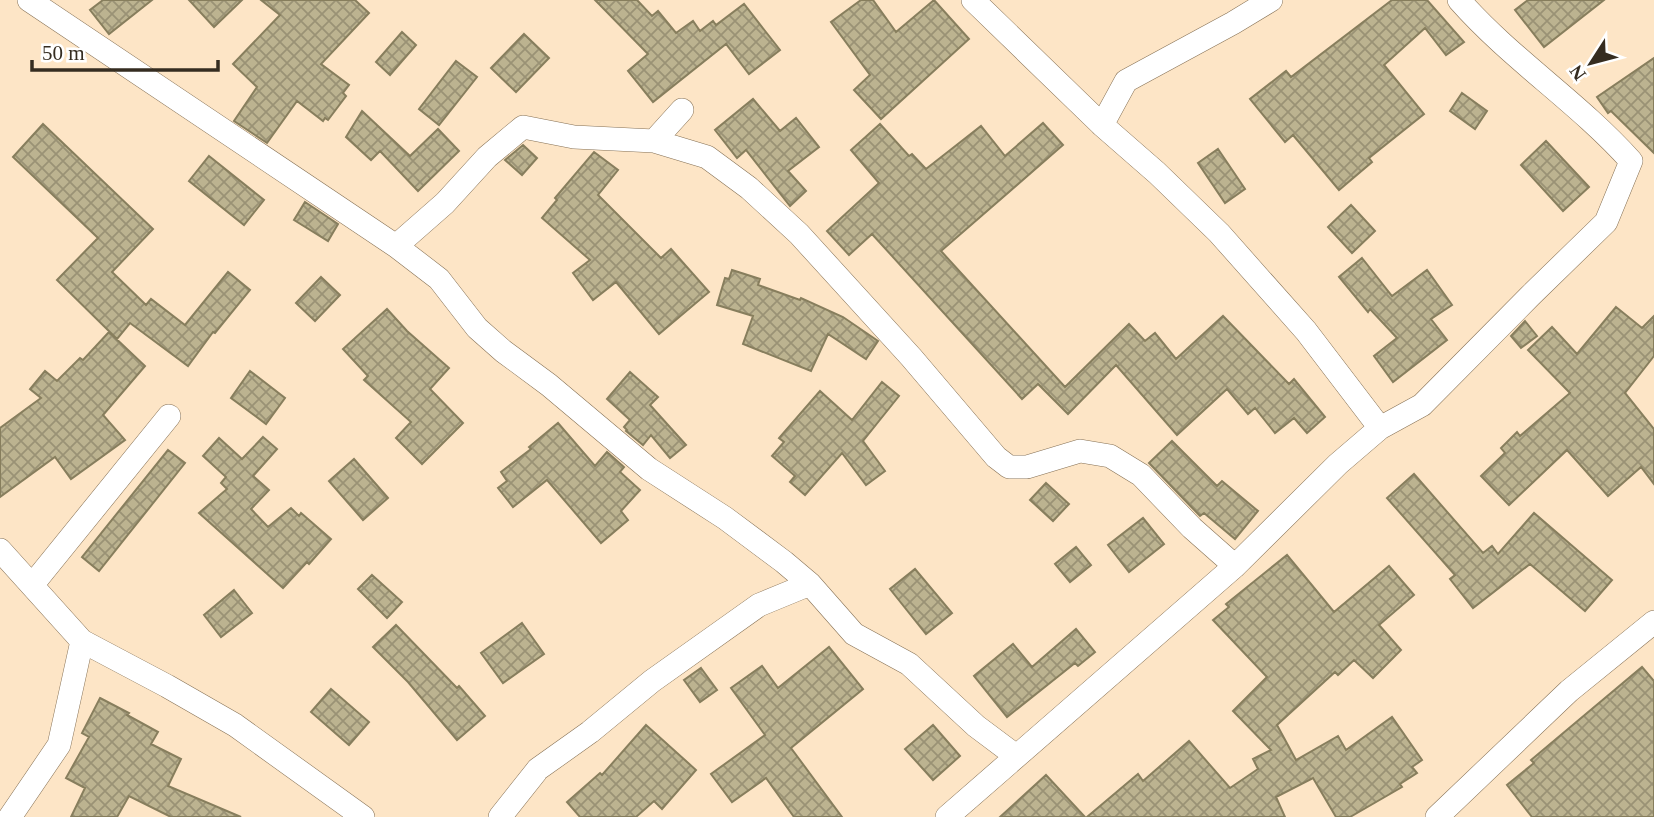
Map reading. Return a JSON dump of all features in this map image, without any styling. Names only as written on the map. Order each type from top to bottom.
[{"type":"street","points":[[29,0],[396,246],[439,279],[477,328],[503,351],[549,385],[649,469],[725,518],[785,562],[810,584],[855,634],[909,664],[976,726],[1016,756]]},
{"type":"street","points":[[973,0],[1219,233],[1306,331],[1380,428]]},
{"type":"street","points":[[1102,125],[1126,81],[1271,0]]},
{"type":"street","points":[[947,817],[1235,566],[1338,464],[1380,428],[1422,405],[1606,222],[1631,161],[1604,131],[1488,32],[1460,1]]},
{"type":"street","points":[[654,141],[682,110]]},
{"type":"street","points":[[396,246],[445,203],[487,157],[523,127],[574,137],[654,141],[707,157],[749,188],[799,234],[911,357],[996,457],[1009,467],[1027,467],[1080,451],[1110,456],[1141,475],[1192,528],[1235,566]]},
{"type":"street","points":[[33,584],[169,416]]},
{"type":"street","points":[[0,550],[82,641],[235,726],[363,817]]},
{"type":"street","points":[[760,605],[785,562]]},
{"type":"street","points":[[500,817],[538,769],[590,732],[652,681],[760,605],[810,584]]},
{"type":"street","points":[[1437,817],[1569,691],[1654,622]]},
{"type":"street","points":[[10,817],[59,745],[82,641]]},
{"type":"building","points":[[103,0],[152,0],[109,34],[90,10]]},
{"type":"building","points":[[189,0],[242,0],[214,27]]},
{"type":"building","points":[[261,0],[355,0],[369,13],[321,64],[349,85],[343,93],[346,96],[328,120],[325,118],[323,121],[297,101],[267,143],[234,121],[257,87],[233,64],[280,15]]},
{"type":"building","points":[[595,0],[637,0],[652,16],[658,11],[676,33],[693,21],[700,31],[713,21],[716,25],[744,4],[780,50],[749,74],[726,44],[653,102],[628,71],[648,54]]},
{"type":"building","points":[[861,0],[873,0],[896,32],[934,0],[969,39],[881,119],[854,90],[870,75],[831,22]]},
{"type":"building","points":[[1392,0],[1427,0],[1464,42],[1446,55],[1425,28],[1384,65],[1424,114],[1369,158],[1372,162],[1339,190],[1293,135],[1285,142],[1250,99],[1286,71],[1291,77]]},
{"type":"building","points":[[1528,0],[1604,0],[1544,47],[1515,10]]},
{"type":"building","points":[[402,32],[416,45],[390,75],[376,62]]},
{"type":"building","points":[[524,34],[549,58],[516,92],[491,68]]},
{"type":"building","points":[[1654,58],[1654,153],[1611,111],[1608,113],[1597,97]]},
{"type":"building","points":[[456,61],[477,77],[439,125],[419,109]]},
{"type":"building","points":[[1462,93],[1487,111],[1475,129],[1450,111]]},
{"type":"building","points":[[753,99],[780,131],[796,118],[819,147],[788,171],[806,191],[790,206],[746,150],[737,158],[715,130]]},
{"type":"building","points":[[362,111],[410,156],[438,129],[459,151],[418,191],[380,151],[371,160],[346,137]]},
{"type":"building","points":[[1043,123],[1063,145],[941,251],[1065,387],[1129,324],[1145,341],[1155,333],[1176,359],[1223,316],[1289,384],[1294,379],[1325,417],[1307,433],[1294,418],[1275,433],[1255,408],[1248,414],[1227,389],[1177,435],[1116,365],[1068,414],[1038,384],[1022,399],[872,234],[849,255],[827,231],[879,183],[851,150],[880,124],[909,156],[912,154],[926,169],[981,126],[1005,156]]},
{"type":"building","points":[[43,124],[153,229],[112,272],[146,305],[151,299],[185,325],[228,272],[250,290],[215,333],[213,332],[188,366],[130,323],[117,339],[57,280],[98,238],[13,157]]},
{"type":"building","points":[[1546,141],[1589,187],[1563,211],[1521,165]]},
{"type":"building","points":[[523,145],[537,158],[522,175],[505,160]]},
{"type":"building","points":[[1218,149],[1245,189],[1225,203],[1198,163]]},
{"type":"building","points":[[594,152],[618,170],[598,195],[661,258],[671,249],[709,292],[659,334],[616,282],[593,300],[573,273],[590,260],[542,218],[557,200],[555,198]]},
{"type":"building","points":[[209,156],[264,200],[244,225],[189,181]]},
{"type":"building","points":[[305,202],[338,224],[328,241],[294,220]]},
{"type":"building","points":[[1351,205],[1375,231],[1352,253],[1328,227]]},
{"type":"building","points":[[1362,258],[1392,296],[1427,270],[1452,305],[1431,319],[1447,340],[1393,382],[1374,356],[1397,338],[1370,309],[1368,312],[1339,277]]},
{"type":"building","points":[[732,270],[760,279],[758,285],[800,300],[801,298],[843,317],[878,341],[866,359],[828,334],[811,371],[743,344],[753,316],[717,305],[725,278],[729,279]]},
{"type":"building","points":[[321,277],[340,295],[315,321],[296,303]]},
{"type":"building","points":[[1616,307],[1642,328],[1654,316],[1654,356],[1625,393],[1654,429],[1654,484],[1641,467],[1608,496],[1567,450],[1509,505],[1481,476],[1505,453],[1501,448],[1517,432],[1520,436],[1570,393],[1528,350],[1552,327],[1577,354]]},
{"type":"building","points":[[387,309],[407,331],[449,368],[430,389],[463,423],[422,464],[396,438],[411,422],[364,380],[368,376],[343,349]]},
{"type":"building","points":[[1525,321],[1537,336],[1521,348],[1511,336]]},
{"type":"building","points":[[109,332],[145,366],[103,415],[125,440],[71,479],[55,457],[0,497],[0,428],[41,398],[30,389],[45,371],[57,381],[80,358],[83,360]]},
{"type":"building","points":[[250,371],[285,398],[266,424],[231,398]]},
{"type":"building","points":[[630,372],[658,397],[650,405],[686,445],[670,458],[651,435],[643,445],[626,431],[624,427],[630,420],[607,399]]},
{"type":"building","points":[[882,382],[899,396],[863,441],[885,471],[866,485],[842,453],[805,495],[790,482],[795,476],[772,456],[784,442],[779,438],[820,391],[852,420]]},
{"type":"building","points":[[558,423],[595,466],[607,452],[624,467],[620,472],[640,490],[621,511],[628,520],[601,543],[547,480],[513,507],[498,488],[507,481],[501,472],[531,449],[529,447]]},
{"type":"building","points":[[263,437],[277,449],[253,476],[269,490],[251,509],[268,527],[291,508],[299,516],[301,513],[331,539],[283,588],[199,513],[227,489],[221,483],[226,477],[203,456],[219,438],[242,459]]},
{"type":"building","points":[[1172,441],[1217,486],[1222,481],[1258,511],[1235,539],[1204,513],[1200,516],[1149,463]]},
{"type":"building","points":[[168,450],[185,463],[99,571],[82,557]]},
{"type":"building","points":[[354,459],[388,498],[363,520],[329,481]]},
{"type":"building","points":[[1414,474],[1483,553],[1492,546],[1498,554],[1534,513],[1612,580],[1585,611],[1530,564],[1473,608],[1450,579],[1455,575],[1387,498]]},
{"type":"building","points":[[1046,483],[1069,504],[1053,521],[1030,500]]},
{"type":"building","points":[[1143,518],[1164,544],[1129,572],[1108,545]]},
{"type":"building","points":[[1076,547],[1091,565],[1070,582],[1055,564]]},
{"type":"building","points":[[1287,555],[1334,612],[1389,566],[1414,595],[1379,625],[1401,650],[1373,678],[1354,660],[1338,675],[1335,672],[1277,725],[1296,760],[1338,736],[1346,750],[1392,717],[1422,760],[1412,767],[1417,773],[1400,784],[1402,787],[1350,817],[1336,817],[1313,778],[1276,797],[1285,817],[1087,817],[1138,774],[1143,781],[1189,741],[1230,788],[1258,769],[1253,759],[1271,750],[1233,711],[1267,677],[1213,620],[1229,607],[1226,604]]},
{"type":"building","points":[[915,569],[952,613],[926,634],[890,589]]},
{"type":"building","points":[[372,575],[402,602],[387,618],[358,589]]},
{"type":"building","points":[[234,590],[252,613],[221,637],[204,615]]},
{"type":"building","points":[[522,623],[544,654],[503,683],[481,653]]},
{"type":"building","points":[[396,625],[457,688],[459,686],[485,716],[457,740],[408,682],[373,647]]},
{"type":"building","points":[[1076,629],[1095,652],[1078,666],[1075,663],[1007,717],[974,676],[1013,644],[1032,667]]},
{"type":"building","points":[[829,647],[863,689],[791,748],[842,817],[794,817],[766,778],[732,802],[711,774],[765,735],[731,688],[762,666],[778,688]]},
{"type":"building","points":[[1642,667],[1654,681],[1654,817],[1532,817],[1507,785],[1534,763],[1531,760]]},
{"type":"building","points":[[701,668],[717,690],[700,702],[684,680]]},
{"type":"building","points":[[331,689],[369,722],[349,745],[311,712]]},
{"type":"building","points":[[100,698],[158,732],[151,744],[181,759],[168,786],[241,817],[171,817],[129,796],[117,817],[71,817],[85,788],[66,778],[89,737],[82,733]]},
{"type":"building","points":[[646,725],[696,770],[662,809],[654,801],[636,817],[580,817],[567,802],[600,773],[602,775]]},
{"type":"building","points":[[933,725],[960,756],[933,780],[905,749]]},
{"type":"building","points":[[1046,775],[1085,817],[1000,817]]}]
